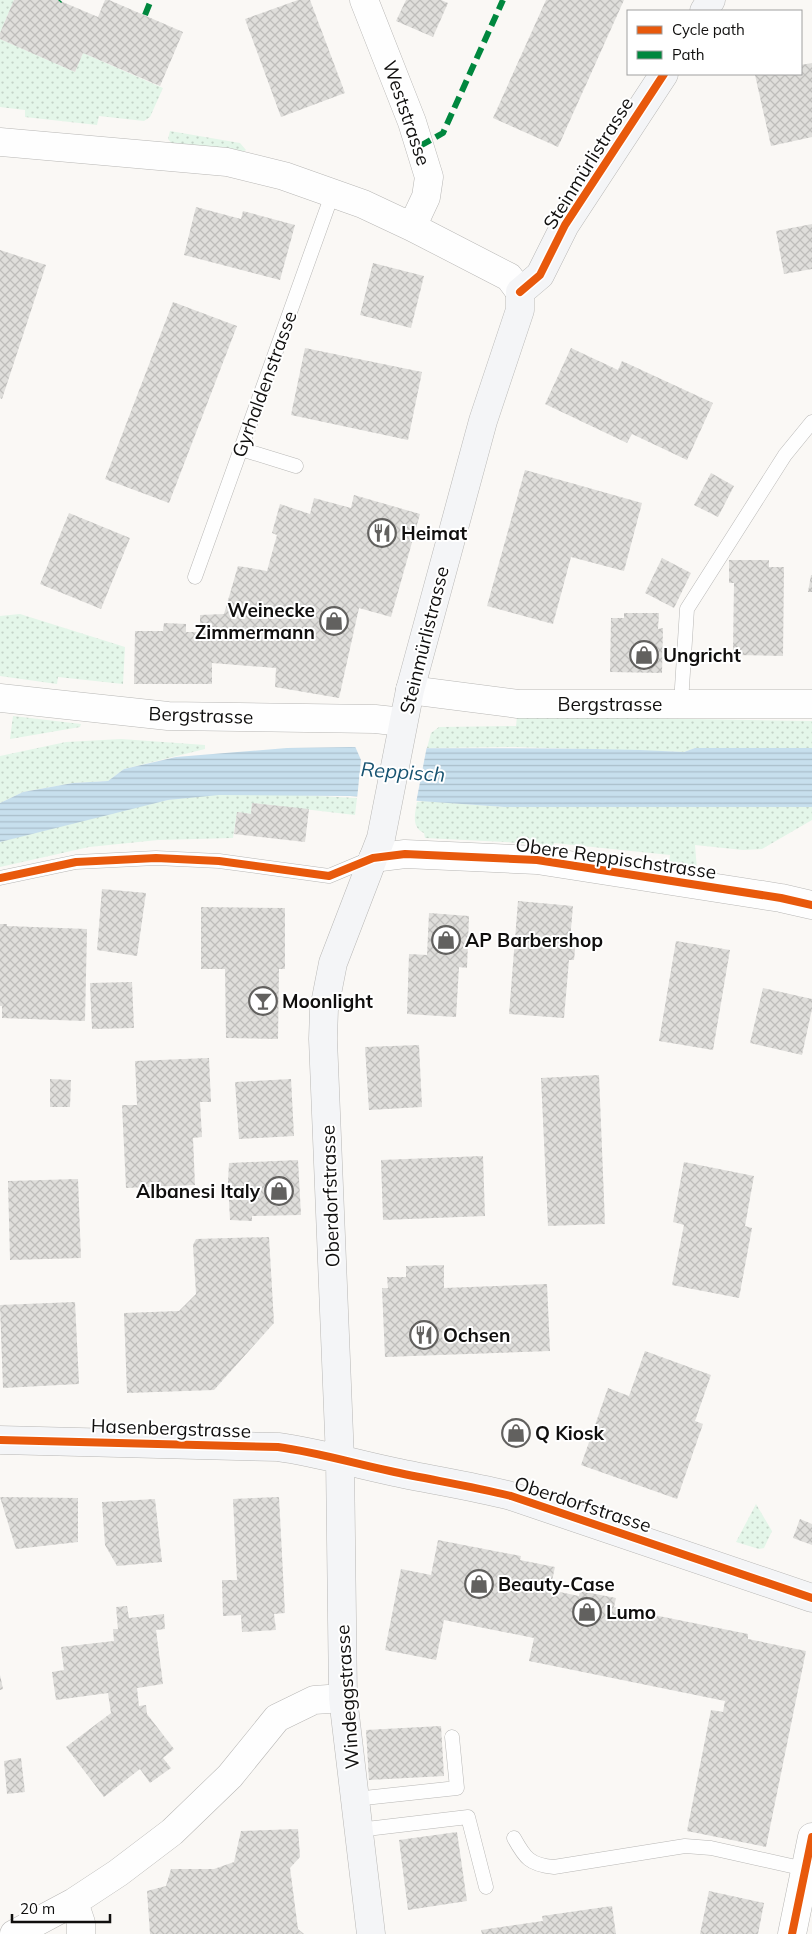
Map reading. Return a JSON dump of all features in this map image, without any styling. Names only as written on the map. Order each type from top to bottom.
[{"type":"street","name":"Weststrasse","points":[[366,0],[412,122],[429,177],[426,197],[412,227]]},
{"type":"street","name":"Steinmürlistrasse","points":[[401,731],[410,690],[482,421],[520,310],[522,301],[520,292],[540,274],[565,226],[663,75]]},
{"type":"street","points":[[0,142],[227,162],[284,176],[333,192],[412,227],[509,277],[520,292]]},
{"type":"street","name":"Bergstrasse","points":[[410,690],[518,704],[812,704]]},
{"type":"street","name":"Bergstrasse","points":[[0,698],[168,716],[375,719],[401,731]]},
{"type":"street","name":"Oberdorfstrasse","points":[[401,731],[381,838],[333,963],[324,1010],[323,1039],[340,1459],[390,1471],[468,1485],[511,1496],[812,1598]]},
{"type":"street","name":"Obere Reppischstrasse","points":[[373,858],[405,854],[537,860],[781,898],[812,905]]},
{"type":"street","name":"Hasenbergstrasse","points":[[0,1440],[278,1447],[340,1459]]},
{"type":"street","name":"Windeggstrasse","points":[[340,1459],[343,1698],[371,1934]]},
{"type":"street","points":[[14,1934],[74,1902],[118,1873],[172,1832],[230,1776],[277,1718],[314,1700],[343,1698]]},
{"type":"street","points":[[792,1934],[812,1837]]},
{"type":"street","points":[[74,1902],[81,1923],[81,1934]]},
{"type":"lane","name":"Gyrhaldenstrasse","points":[[195,576],[333,192]]},
{"type":"lane","points":[[681,703],[687,609],[785,455],[812,422]]},
{"type":"lane","points":[[240,449],[296,466]]},
{"type":"lane","name":"Obere Reppischstrasse","points":[[0,878],[76,862],[156,858],[219,861],[329,876],[373,858]]},
{"type":"lane","points":[[355,1799],[457,1788],[452,1737]]},
{"type":"lane","points":[[358,1830],[468,1817],[486,1887]]},
{"type":"lane","points":[[514,1838],[525,1857],[540,1866],[554,1868],[685,1846],[710,1848],[805,1869]]},
{"type":"green space","points":[[0,0],[14,0],[0,33]]},
{"type":"green space","points":[[0,39],[75,72],[83,53],[163,88],[150,117],[144,121],[99,116],[97,125],[25,117],[25,110],[0,107]]},
{"type":"green space","points":[[170,131],[240,143],[246,150],[241,153],[173,145],[168,139]]},
{"type":"green space","points":[[20,614],[125,647],[123,684],[58,677],[57,684],[0,676],[0,616]]},
{"type":"green space","points":[[13,716],[81,724],[80,727],[10,739]]},
{"type":"green space","points":[[517,716],[812,721],[812,748],[695,748],[684,752],[515,747],[427,748],[431,733],[439,727],[516,726]]},
{"type":"green space","points":[[121,739],[205,745],[205,749],[124,769],[108,781],[73,783],[23,792],[0,803],[0,756],[66,742]]},
{"type":"green space","points":[[279,794],[357,798],[355,815],[252,803],[251,814],[237,812],[233,838],[158,840],[89,847],[0,867],[0,842],[84,819],[147,804],[196,796]]},
{"type":"green space","points":[[417,802],[504,807],[812,807],[812,820],[762,849],[743,850],[695,845],[697,870],[669,866],[670,855],[554,843],[553,854],[542,844],[425,838],[424,833],[417,827],[415,820]]},
{"type":"green space","points":[[756,1504],[772,1531],[764,1548],[759,1549],[736,1542]]},
{"type":"water","name":"Reppisch","points":[[287,748],[601,749],[684,752],[695,748],[812,748],[812,807],[504,807],[350,796],[219,795],[168,800],[0,842],[0,803],[23,792],[73,783],[108,781],[124,769],[176,757]]},
{"type":"pier","points":[[354,744],[427,746],[416,803],[357,799],[361,760]]},
{"type":"building","points":[[14,0],[58,0],[98,17],[105,0],[109,0],[183,32],[160,86],[83,53],[75,72],[0,39],[0,33]]},
{"type":"building","points":[[298,0],[310,0],[345,93],[281,117],[245,19]]},
{"type":"building","points":[[406,0],[441,0],[448,3],[433,37],[396,21]]},
{"type":"building","points":[[546,0],[624,0],[558,147],[493,118]]},
{"type":"building","points":[[812,63],[812,137],[771,146],[755,75],[802,75],[802,65]]},
{"type":"building","points":[[196,207],[241,219],[243,211],[295,225],[280,280],[184,255]]},
{"type":"building","points":[[812,224],[812,269],[784,274],[776,231]]},
{"type":"building","points":[[0,250],[46,265],[2,399],[0,398]]},
{"type":"building","points":[[373,263],[424,276],[411,328],[360,315]]},
{"type":"building","points":[[173,302],[237,326],[169,503],[105,479]]},
{"type":"building","points":[[305,348],[422,372],[408,440],[291,415]]},
{"type":"building","points":[[571,348],[618,370],[622,361],[713,403],[687,460],[632,434],[627,443],[545,404]]},
{"type":"building","points":[[525,470],[642,503],[624,571],[571,557],[553,624],[487,606]]},
{"type":"building","points":[[711,473],[734,486],[718,517],[694,505]]},
{"type":"building","points":[[354,495],[420,514],[391,617],[359,608],[339,698],[275,687],[276,668],[212,663],[212,684],[134,684],[135,631],[163,631],[164,623],[186,624],[186,632],[200,632],[200,615],[224,614],[238,566],[267,571],[277,535],[272,533],[280,504],[310,514],[314,498],[351,508]]},
{"type":"building","points":[[69,513],[130,538],[101,609],[40,584]]},
{"type":"building","points":[[662,558],[691,573],[674,608],[645,593]]},
{"type":"building","points":[[729,560],[769,560],[769,567],[784,567],[783,656],[733,655],[734,583],[729,583]]},
{"type":"building","points":[[811,575],[812,592],[808,592]]},
{"type":"building","points":[[624,613],[659,613],[658,629],[663,628],[662,673],[610,672],[611,618],[624,618]]},
{"type":"building","points":[[252,803],[309,809],[305,842],[234,834],[237,812],[251,814]]},
{"type":"building","points":[[102,889],[146,893],[137,956],[97,950]]},
{"type":"building","points":[[518,901],[573,906],[570,940],[576,940],[574,960],[569,960],[564,1018],[509,1014]]},
{"type":"building","points":[[201,907],[285,908],[285,969],[279,969],[278,1039],[226,1038],[225,969],[201,969]]},
{"type":"building","points":[[429,913],[469,916],[467,968],[459,967],[456,1017],[407,1014],[409,954],[427,955]]},
{"type":"building","points":[[0,924],[7,924],[7,926],[87,929],[85,1021],[2,1018],[2,1006],[0,1006]]},
{"type":"building","points":[[676,941],[730,950],[713,1050],[659,1041]]},
{"type":"building","points":[[132,982],[134,1028],[92,1029],[90,983]]},
{"type":"building","points":[[763,988],[812,999],[812,1009],[802,1055],[750,1043]]},
{"type":"building","points":[[419,1045],[422,1107],[369,1110],[365,1047]]},
{"type":"building","points":[[209,1058],[211,1102],[200,1102],[202,1137],[193,1138],[195,1185],[126,1188],[122,1105],[137,1105],[135,1061]]},
{"type":"building","points":[[599,1075],[605,1224],[548,1226],[541,1078]]},
{"type":"building","points":[[50,1079],[71,1080],[70,1107],[50,1107]]},
{"type":"building","points":[[291,1079],[294,1136],[239,1139],[235,1082]]},
{"type":"building","points":[[483,1156],[485,1216],[383,1220],[381,1160]]},
{"type":"building","points":[[298,1160],[301,1215],[252,1216],[252,1221],[230,1220],[229,1163]]},
{"type":"building","points":[[684,1162],[754,1176],[745,1226],[752,1228],[739,1298],[672,1285],[684,1225],[673,1222]]},
{"type":"building","points":[[78,1179],[81,1258],[10,1260],[8,1181]]},
{"type":"building","points":[[269,1237],[274,1323],[214,1390],[127,1393],[124,1313],[179,1311],[196,1294],[193,1245],[196,1239]]},
{"type":"building","points":[[444,1265],[444,1288],[547,1284],[550,1351],[385,1357],[382,1288],[388,1288],[387,1277],[406,1277],[406,1266]]},
{"type":"building","points":[[75,1302],[79,1384],[3,1388],[0,1305]]},
{"type":"building","points":[[645,1351],[711,1375],[695,1421],[703,1424],[677,1499],[581,1465],[608,1388],[629,1396]]},
{"type":"building","points":[[0,1497],[78,1498],[78,1542],[16,1549]]},
{"type":"building","points":[[279,1497],[285,1613],[274,1614],[276,1630],[242,1632],[241,1615],[223,1616],[222,1580],[237,1580],[233,1499]]},
{"type":"building","points":[[155,1499],[162,1562],[117,1566],[105,1545],[102,1502]]},
{"type":"building","points":[[800,1519],[812,1524],[812,1545],[793,1538]]},
{"type":"building","points":[[438,1540],[521,1556],[520,1560],[555,1567],[550,1590],[579,1596],[580,1591],[616,1598],[614,1607],[748,1634],[748,1639],[806,1651],[766,1847],[687,1831],[711,1710],[723,1712],[725,1701],[529,1661],[534,1638],[444,1620],[436,1660],[385,1650],[401,1569],[431,1575]]},
{"type":"building","points":[[127,1606],[129,1618],[164,1614],[165,1629],[156,1630],[163,1684],[137,1688],[139,1706],[146,1705],[147,1714],[174,1749],[163,1758],[171,1768],[150,1783],[140,1769],[104,1797],[66,1747],[111,1713],[108,1693],[56,1700],[52,1672],[64,1670],[61,1647],[114,1641],[113,1629],[118,1629],[116,1607]]},
{"type":"building","points":[[0,1675],[3,1689],[0,1690]]},
{"type":"building","points":[[441,1726],[444,1776],[369,1780],[366,1730]]},
{"type":"building","points":[[21,1758],[25,1792],[7,1794],[4,1761]]},
{"type":"building","points":[[298,1829],[300,1857],[290,1868],[298,1929],[304,1934],[150,1934],[147,1891],[166,1886],[171,1869],[214,1869],[234,1862],[241,1831]]},
{"type":"building","points":[[457,1832],[467,1901],[408,1910],[399,1840]]},
{"type":"building","points":[[709,1891],[764,1903],[758,1934],[700,1934]]},
{"type":"building","points":[[612,1906],[616,1934],[482,1934],[481,1930],[543,1921],[542,1916]]},
{"type":"marked path","points":[[145,15],[151,0]]},
{"type":"marked path","points":[[420,146],[443,133],[503,0]]},
{"type":"cycle path","points":[[520,292],[540,275],[565,225],[663,75]]},
{"type":"cycle path","points":[[0,878],[76,862],[156,858],[219,861],[329,876],[373,858],[405,854],[537,860],[781,898],[812,905]]},
{"type":"cycle path","points":[[0,1440],[278,1447],[306,1452],[511,1496],[812,1598]]},
{"type":"cycle path","points":[[792,1934],[812,1837]]},
{"type":"place","name":"Heimat","points":[[382,533]]},
{"type":"place","name":"Weinecke Zimmermann","points":[[334,621]]},
{"type":"place","name":"Ungricht","points":[[644,655]]},
{"type":"place","name":"AP Barbershop","points":[[446,940]]},
{"type":"place","name":"Moonlight","points":[[263,1001]]},
{"type":"place","name":"Albanesi Italy","points":[[279,1191]]},
{"type":"place","name":"Ochsen","points":[[424,1335]]},
{"type":"place","name":"Q Kiosk","points":[[516,1433]]},
{"type":"place","name":"Beauty-Case","points":[[479,1584]]},
{"type":"place","name":"Lumo","points":[[587,1612]]}]
